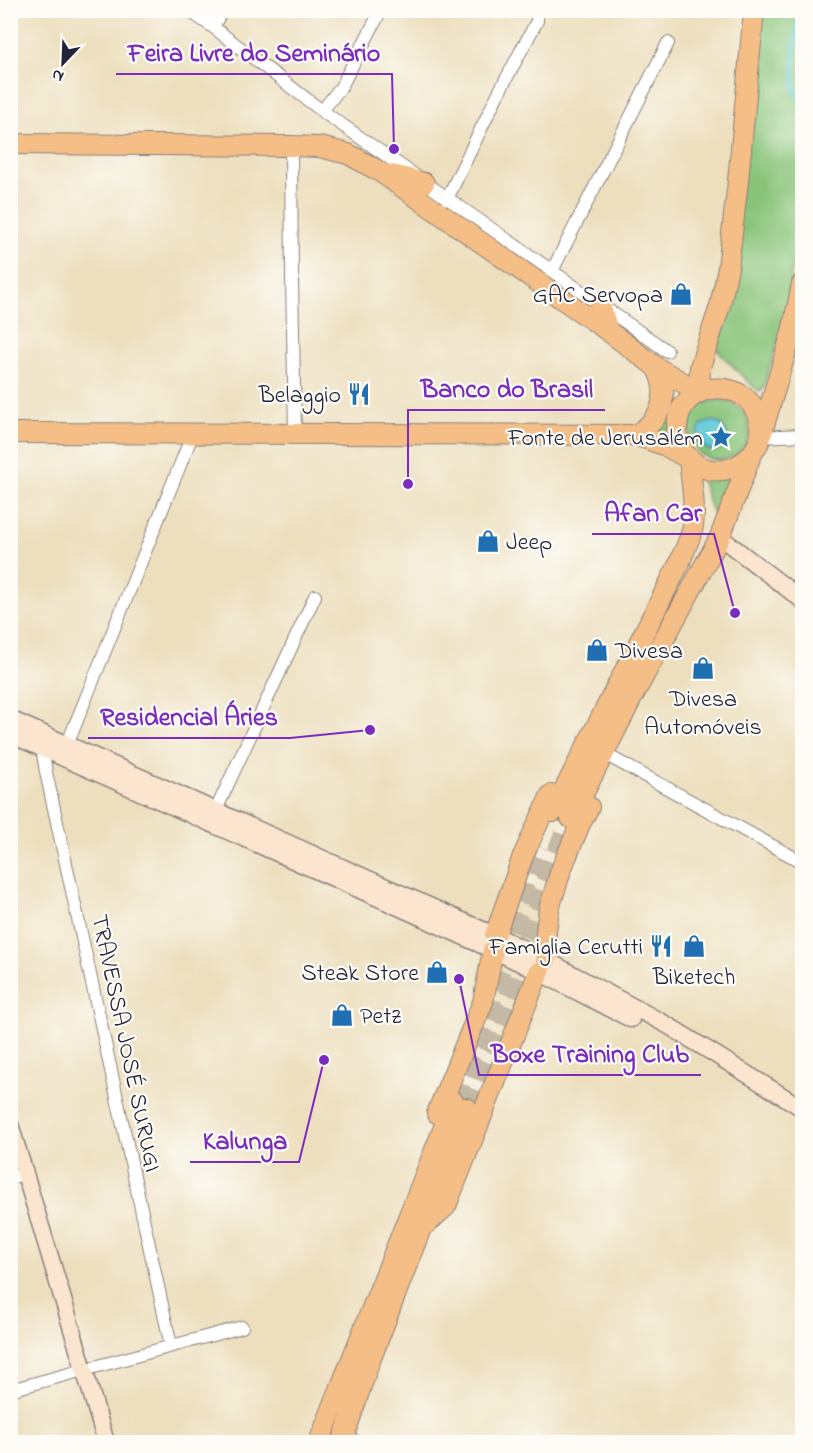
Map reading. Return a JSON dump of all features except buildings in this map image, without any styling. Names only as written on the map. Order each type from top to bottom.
[{"type":"main road","points":[[699,393],[700,367],[720,306],[728,268],[740,169],[754,10]]},
{"type":"main road","points":[[10,144],[291,146],[320,147],[348,154],[379,171],[608,331],[656,368],[699,393]]},
{"type":"main road","points":[[379,171],[424,183]]},
{"type":"main road","points":[[348,1441],[368,1366],[413,1227],[406,1191],[483,1002],[494,943],[523,856],[579,738],[626,690],[720,537],[760,437],[792,332],[802,284]]},
{"type":"main road","points":[[600,304],[608,331]]},
{"type":"main road","points":[[680,382],[700,367]]},
{"type":"main road","points":[[635,435],[650,425],[662,404],[663,385],[656,368]]},
{"type":"main road","points":[[562,815],[626,690],[690,536],[694,516],[689,459],[680,444],[678,419],[686,404],[699,393],[724,388],[747,398],[752,404],[760,420],[760,437]]},
{"type":"main road","points":[[10,433],[635,435],[664,445],[705,468],[715,471],[734,468],[750,458]]},
{"type":"main road","points":[[692,495],[706,524],[802,600]]},
{"type":"main road","points":[[413,1227],[446,1206],[542,966],[547,920],[561,870],[580,824],[614,759],[626,690]]},
{"type":"main road","points":[[10,719],[216,810],[669,1026],[801,1113]]},
{"type":"main road","points":[[10,734],[411,912],[494,943]]},
{"type":"main road","points":[[319,1443],[413,1227],[460,1105]]},
{"type":"main road","points":[[10,1124],[18,1175],[84,1370],[106,1443]]},
{"type":"street","points":[[188,10],[322,111],[667,351]]},
{"type":"street","points":[[213,27],[222,10]]},
{"type":"street","points":[[322,111],[341,87],[379,10]]},
{"type":"street","points":[[447,199],[538,14]]},
{"type":"street","points":[[552,271],[669,43]]},
{"type":"street","points":[[291,146],[295,434]]},
{"type":"street","points":[[67,745],[193,434]]},
{"type":"street","points":[[760,437],[802,435]]},
{"type":"street","points":[[216,810],[315,596]]},
{"type":"street","name":"TRAVESSA JOSÉ SURUGI","points":[[42,748],[171,1346]]},
{"type":"street","points":[[614,759],[802,862]]},
{"type":"street","points":[[10,1390],[242,1327]]},
{"type":"green space","points":[[756,11],[802,11],[802,202],[785,319],[763,390],[759,391],[718,351],[729,305]]},
{"type":"green space","points":[[665,381],[682,389],[672,415],[673,443],[651,430]]},
{"type":"green space","points":[[713,400],[725,400],[741,408],[747,418],[749,430],[747,442],[741,452],[725,460],[713,460],[697,452],[689,436],[689,424],[697,408]]},
{"type":"green space","points":[[699,473],[731,475],[717,512],[714,514],[712,512]]},
{"type":"water","name":"Fonte de Jerusalém","points":[[714,421],[724,428],[727,439],[720,448],[713,451],[706,449],[698,437],[699,430],[704,424]]},
{"type":"waterway","points":[[799,10],[793,62],[795,92],[802,103]]},
{"type":"tunnel","points":[[467,1108],[504,1010],[551,865],[571,818]]},
{"type":"tunnel","points":[[454,1102],[491,1004],[532,858],[538,845]]},
{"type":"place","name":"Feira Livre do Seminário","points":[[394,149]]},
{"type":"place","name":"GAC Servopa","points":[[681,294]]},
{"type":"place","name":"Belaggio","points":[[359,394]]},
{"type":"place","name":"Fonte de Jerusalém","points":[[721,437]]},
{"type":"place","name":"Banco do Brasil","points":[[408,484]]},
{"type":"place","name":"Jeep","points":[[488,541]]},
{"type":"place","name":"Afan Car","points":[[735,613]]},
{"type":"place","name":"Divesa","points":[[597,650]]},
{"type":"place","name":"Divesa Automóveis","points":[[703,668]]},
{"type":"place","name":"Residencial Áries","points":[[370,730]]},
{"type":"place","name":"Famiglia Cerutti","points":[[661,946]]},
{"type":"place","name":"Biketech","points":[[694,946]]},
{"type":"place","name":"Steak Store","points":[[437,972]]},
{"type":"place","name":"Boxe Training Club","points":[[459,979]]},
{"type":"place","name":"Petz","points":[[342,1015]]},
{"type":"place","name":"Kalunga","points":[[324,1060]]}]
